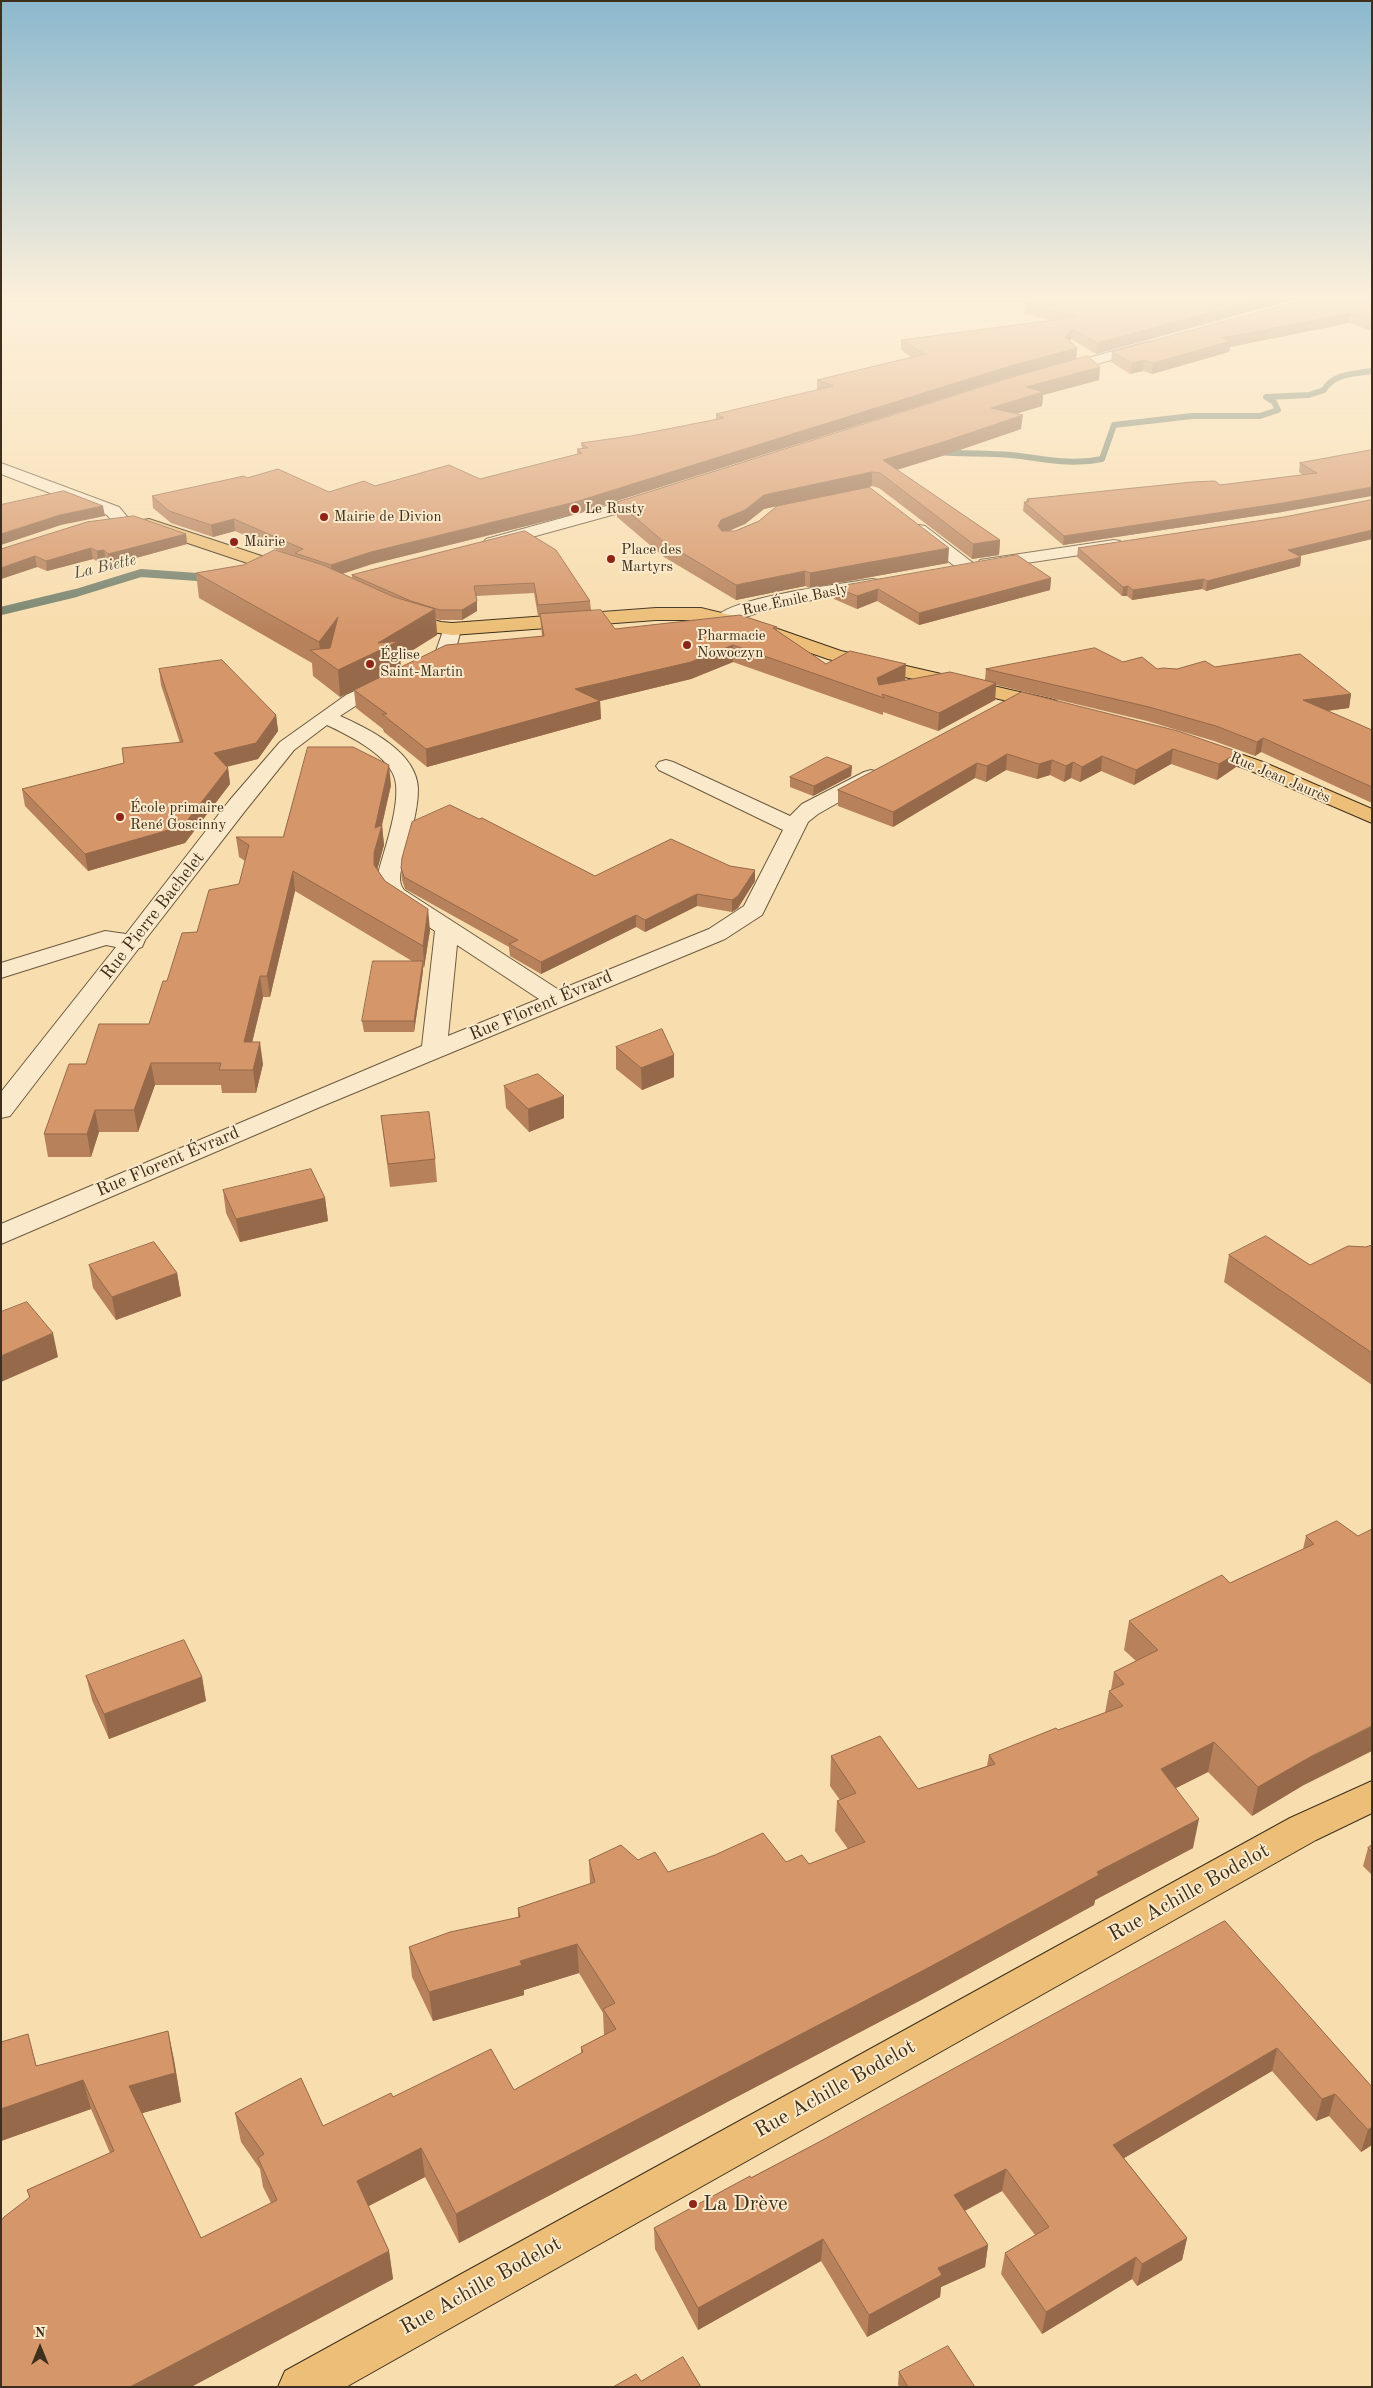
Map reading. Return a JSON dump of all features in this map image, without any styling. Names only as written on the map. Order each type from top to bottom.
[{"type":"main road","points":[[96,523],[120,519],[138,520],[308,577]]},
{"type":"main road","points":[[388,610],[404,617],[452,629],[678,613],[701,614],[723,619],[835,655],[1073,710]]},
{"type":"main road","name":"Rue Jean Jaurès","points":[[1184,740],[1256,766],[1372,817]]},
{"type":"main road","name":"Rue Achille Bodelot","points":[[301,2387],[1303,1830],[1372,1796]]},
{"type":"street","points":[[1,468],[112,511],[120,519]]},
{"type":"street","points":[[481,546],[577,521],[672,492]]},
{"type":"street","points":[[908,522],[967,567]]},
{"type":"street","points":[[948,571],[1134,542]]},
{"type":"street","name":"Rue Émile Basly","points":[[723,619],[731,613],[752,607],[890,581]]},
{"type":"street","name":"Rue Pierre Bachelet","points":[[1,1110],[134,942],[238,806],[288,746],[325,716],[366,692],[435,661],[445,653],[452,629]]},
{"type":"street","points":[[992,712],[1018,698]]},
{"type":"street","points":[[325,716],[355,729],[396,760],[404,772],[407,787],[389,874],[389,886],[396,896],[447,927],[556,999]]},
{"type":"street","points":[[666,766],[795,827]]},
{"type":"street","name":"Rue Florent Évrard","points":[[1,1235],[311,1101],[717,934],[754,910],[799,819],[810,809],[888,767]]},
{"type":"street","points":[[434,1051],[447,927]]},
{"type":"street","points":[[1,971],[105,938],[134,942]]},
{"type":"building","points":[[735,409],[871,409],[575,502],[371,552],[331,565],[295,553],[303,549],[234,519],[211,525],[169,511],[152,496],[244,476],[247,478],[278,469],[329,492],[364,481],[375,486],[449,465],[480,479],[582,453],[577,449],[588,448],[581,443],[631,436],[724,418],[716,414]]},
{"type":"building","points":[[910,409],[998,409],[1023,415],[883,460],[1000,540],[973,544],[880,473],[872,472],[764,495],[745,510],[721,520],[718,526],[722,531],[735,531],[759,521],[777,506],[869,487],[949,548],[810,573],[805,571],[736,585],[664,542],[617,502]]},
{"type":"building","points":[[1372,450],[1372,487],[1283,503],[1064,536],[1024,502],[1029,502],[1027,499],[1192,482],[1215,481],[1220,485],[1317,473],[1300,463]]},
{"type":"building","points":[[64,491],[103,506],[60,515],[1,534],[1,505]]},
{"type":"building","points":[[1372,500],[1372,530],[1288,550],[1301,557],[1207,581],[1204,579],[1133,590],[1128,586],[1123,587],[1078,548],[1284,517]]},
{"type":"building","points":[[134,516],[186,534],[108,554],[104,550],[97,551],[91,548],[46,561],[35,556],[1,568],[1,549],[87,522]]},
{"type":"building","points":[[525,531],[556,550],[590,601],[538,605],[534,583],[474,586],[477,601],[462,610],[440,610],[411,601],[352,575]]},
{"type":"building","points":[[275,550],[323,565],[394,597],[435,609],[378,643],[399,641],[338,670],[310,650],[330,648],[338,617],[319,642],[196,573],[243,565]]},
{"type":"building","points":[[1017,555],[1051,578],[919,613],[878,589],[857,596],[835,587]]},
{"type":"building","points":[[601,610],[615,629],[740,615],[777,627],[773,628],[826,664],[850,651],[906,664],[877,678],[879,685],[950,672],[996,683],[939,713],[882,694],[884,698],[733,645],[691,662],[575,689],[600,701],[426,749],[382,714],[387,714],[354,690],[446,645],[544,636],[540,614]]},
{"type":"building","points":[[1095,648],[1123,662],[1142,657],[1157,669],[1177,669],[1205,661],[1215,667],[1300,654],[1351,694],[1303,700],[1372,730],[1372,787],[1263,738],[1257,742],[1216,726],[1149,707],[986,669]]},
{"type":"building","points":[[222,660],[276,715],[256,743],[214,753],[228,768],[183,826],[85,854],[22,789],[124,763],[122,748],[183,742],[159,669]]},
{"type":"building","points":[[1022,692],[1178,731],[1239,752],[1219,764],[1173,749],[1136,770],[1102,756],[1082,767],[1073,762],[1066,766],[1052,760],[1039,764],[1007,754],[987,766],[977,763],[893,812],[838,790]]},
{"type":"building","points":[[308,747],[353,747],[389,765],[375,828],[382,825],[374,853],[374,865],[385,881],[428,909],[423,946],[293,871],[267,976],[260,976],[244,1042],[260,1042],[253,1070],[219,1070],[221,1063],[151,1063],[134,1110],[95,1110],[87,1134],[44,1134],[69,1064],[86,1064],[99,1024],[149,1024],[163,981],[167,981],[182,933],[197,932],[209,890],[239,884],[249,845],[236,837],[283,837]]},
{"type":"building","points":[[827,757],[852,766],[814,786],[790,777]]},
{"type":"building","points":[[450,805],[479,819],[482,818],[595,876],[671,839],[730,866],[755,870],[738,896],[732,900],[697,894],[645,920],[636,915],[541,962],[509,944],[518,940],[404,877],[401,868],[402,858],[412,822]]},
{"type":"building","points":[[373,961],[423,961],[414,1021],[362,1021]]},
{"type":"building","points":[[662,1029],[674,1055],[641,1068],[616,1047]]},
{"type":"building","points":[[538,1074],[564,1096],[528,1109],[504,1086]]},
{"type":"building","points":[[429,1112],[435,1159],[388,1164],[381,1116]]},
{"type":"building","points":[[311,1169],[325,1198],[236,1219],[223,1190]]},
{"type":"building","points":[[1266,1236],[1310,1265],[1348,1246],[1366,1247],[1372,1245],[1372,1353],[1229,1255]]},
{"type":"building","points":[[154,1242],[177,1273],[112,1297],[89,1265]]},
{"type":"building","points":[[27,1302],[53,1333],[1,1356],[1,1312]]},
{"type":"building","points":[[1337,1521],[1358,1536],[1372,1529],[1372,1726],[1310,1757],[1258,1787],[1214,1742],[1161,1769],[1199,1819],[1097,1872],[1099,1875],[926,1969],[456,2214],[421,2148],[357,2181],[389,2251],[130,2387],[1,2387],[1,2221],[30,2197],[27,2190],[114,2151],[83,2080],[1,2109],[1,2042],[28,2034],[36,2066],[168,2031],[175,2073],[129,2086],[201,2238],[277,2200],[258,2158],[264,2154],[235,2113],[301,2078],[323,2126],[391,2093],[393,2097],[491,2049],[514,2090],[583,2052],[581,2047],[616,2029],[603,2009],[615,2003],[577,1944],[520,1961],[522,1965],[429,1992],[409,1947],[450,1932],[520,1917],[518,1908],[595,1882],[589,1860],[621,1845],[638,1860],[655,1852],[668,1872],[715,1855],[763,1833],[786,1862],[802,1855],[809,1864],[865,1842],[837,1801],[856,1793],[831,1756],[880,1736],[918,1789],[995,1764],[989,1755],[1056,1728],[1058,1730],[1123,1706],[1109,1691],[1124,1684],[1114,1672],[1158,1650],[1129,1621],[1222,1575],[1230,1583],[1314,1544],[1306,1536]]},
{"type":"building","points":[[184,1640],[202,1677],[104,1714],[86,1676]]},
{"type":"building","points":[[1225,1921],[1372,2087],[1372,2127],[1368,2130],[1335,2094],[1322,2099],[1277,2048],[1113,2145],[1187,2238],[1142,2264],[1136,2257],[1046,2312],[1005,2253],[1049,2227],[1006,2169],[954,2195],[988,2245],[938,2268],[942,2275],[869,2315],[823,2239],[698,2308],[654,2228],[750,2176],[751,2178],[819,2142]]},
{"type":"building","points":[[948,2346],[975,2387],[908,2387],[899,2372]]},
{"type":"building","points":[[683,2357],[701,2387],[613,2387],[636,2374],[641,2381]]},
{"type":"waterway","name":"La Biette","points":[[938,452],[1011,455],[1067,462],[1090,461],[1102,459],[1114,425],[1192,416],[1260,416],[1278,409]]},
{"type":"waterway","name":"La Biette","points":[[1,611],[76,593],[141,573],[211,578]]},
{"type":"place","name":"Le Rusty","points":[[575,509]]},
{"type":"place","name":"Mairie de Divion","points":[[324,517]]},
{"type":"place","name":"Mairie","points":[[234,542]]},
{"type":"place","name":"Place des Martyrs","points":[[611,559]]},
{"type":"place","name":"Pharmacie Nowoczyn","points":[[687,645]]},
{"type":"place","name":"Église Saint-Martin","points":[[370,664]]},
{"type":"place","name":"École primaire René Goscinny","points":[[120,817]]},
{"type":"place","name":"La Drève","points":[[693,2204]]}]
